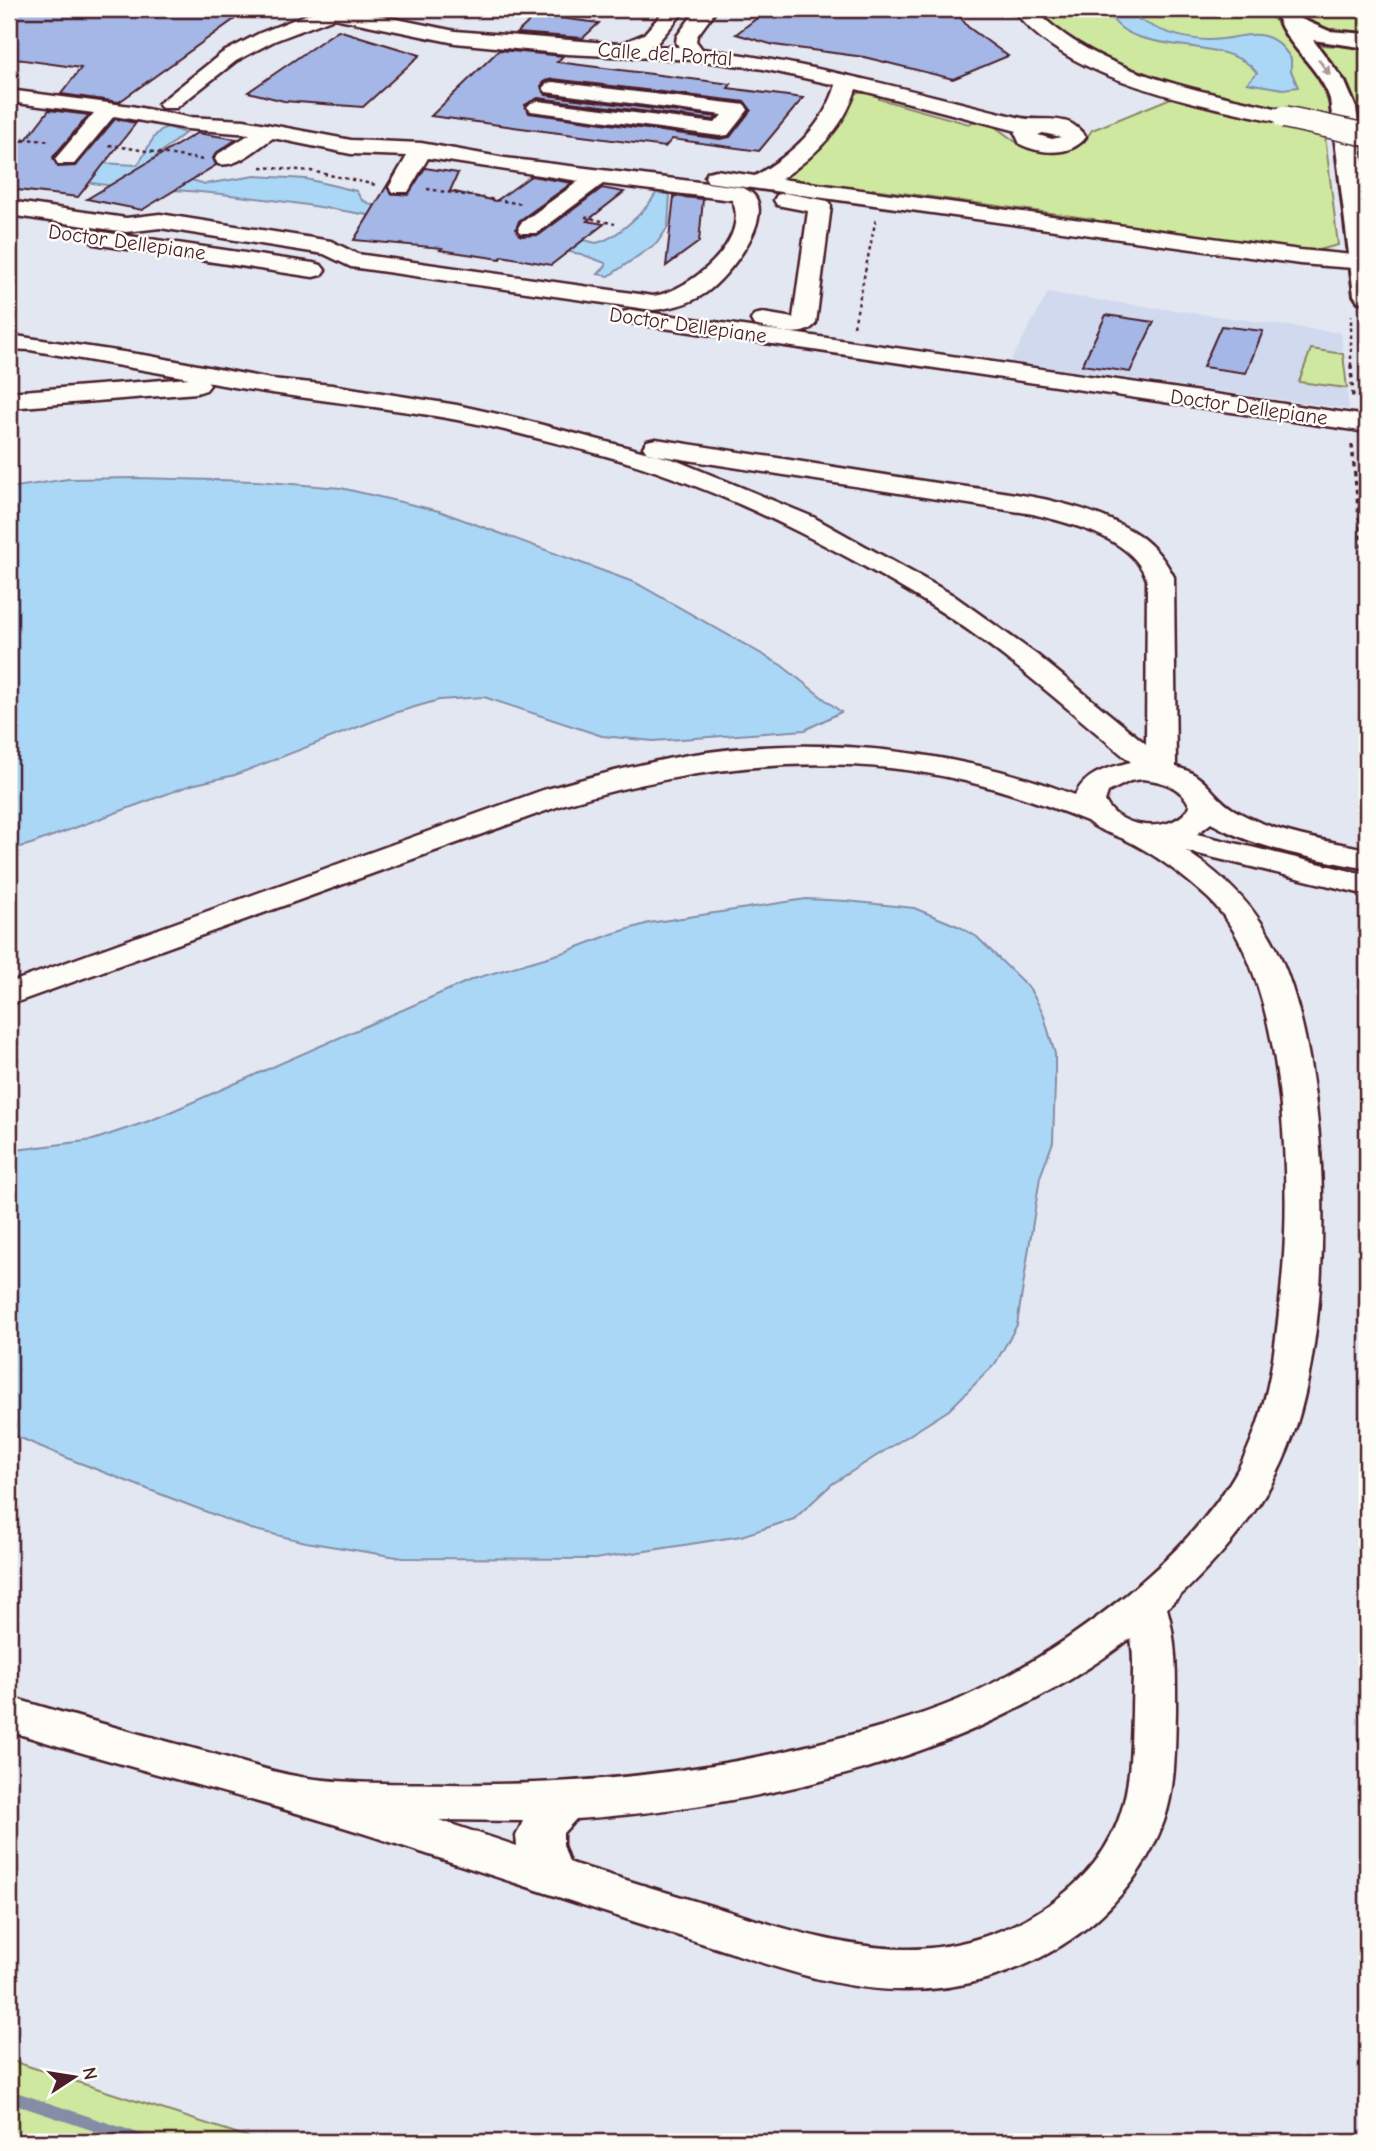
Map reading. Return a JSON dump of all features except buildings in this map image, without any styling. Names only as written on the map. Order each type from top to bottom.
[{"type":"main road","points":[[1283,14],[1325,37],[1367,41]]},
{"type":"main road","points":[[1283,14],[1320,61],[1340,93],[1346,118],[1367,295]]},
{"type":"street","points":[[624,50],[651,38],[676,9]]},
{"type":"street","points":[[691,48],[687,36],[707,9]]},
{"type":"street","points":[[1023,9],[1049,35],[1097,62],[1173,90],[1367,135]]},
{"type":"street","points":[[169,104],[229,57],[325,10]]},
{"type":"street","name":"Calle del Portal","points":[[325,10],[455,37],[587,49],[691,48],[848,80],[946,104],[1005,122]]},
{"type":"street","points":[[651,38],[691,48]]},
{"type":"street","points":[[553,88],[737,110],[719,130],[538,107],[553,88],[587,49]]},
{"type":"street","points":[[671,300],[707,282],[730,258],[748,215],[746,201],[749,188],[789,164],[819,135],[838,107],[848,80]]},
{"type":"street","points":[[9,82],[749,188],[820,206],[803,324],[795,326],[671,300],[644,302],[351,260],[331,248],[160,221],[126,225],[9,208]]},
{"type":"street","points":[[9,96],[269,131],[351,147],[421,150],[505,165],[879,200],[1286,255],[1364,263]]},
{"type":"street","points":[[66,159],[109,109]]},
{"type":"street","points":[[1005,122],[1069,130],[1075,136],[1069,142],[1039,144],[1025,136],[1017,127],[1005,122]]},
{"type":"street","points":[[226,159],[269,131]]},
{"type":"street","points":[[400,187],[421,150]]},
{"type":"street","points":[[529,228],[601,175]]},
{"type":"street","name":"Doctor Dellepiane","points":[[9,225],[1367,424]]},
{"type":"street","points":[[9,342],[30,343],[165,377],[381,400],[511,424],[1033,506],[1078,517],[1131,542],[1146,556],[1160,576],[1161,772]]},
{"type":"street","points":[[9,400],[165,377]]},
{"type":"street","points":[[511,424],[617,451],[695,477],[803,523],[943,601],[1027,661],[1161,772],[1193,785],[1203,795],[1206,806],[1231,824],[1356,870]]},
{"type":"street","points":[[695,477],[698,466],[705,461],[724,457]]},
{"type":"street","points":[[1105,724],[1136,731],[1161,721]]},
{"type":"street","points":[[9,995],[554,797],[603,781],[671,766],[762,756],[894,759],[978,773],[1018,783],[1098,814]]},
{"type":"street","points":[[1161,772],[1124,771],[1109,776],[1097,784],[1091,793],[1091,804],[1107,822],[1145,833],[1356,870]]},
{"type":"street","points":[[1145,833],[1178,831],[1196,822],[1206,806]]},
{"type":"street","points":[[306,1796],[481,1802],[565,1801],[696,1787],[784,1770],[946,1724],[1033,1681],[1086,1649],[1145,1604],[1205,1548],[1248,1487],[1275,1433],[1290,1373],[1302,1268],[1305,1189],[1294,1077],[1271,975],[1253,938],[1231,904],[1193,869],[1145,833]]},
{"type":"street","points":[[9,1714],[176,1764],[306,1796],[554,1878],[786,1949],[859,1965],[905,1970],[947,1968],[1002,1954],[1027,1942],[1078,1909],[1113,1875],[1138,1831],[1151,1773],[1156,1655],[1145,1604]]},
{"type":"street","points":[[554,1878],[542,1856],[538,1839],[543,1821],[565,1801]]},
{"type":"path","points":[[140,148],[168,152]]},
{"type":"path","points":[[849,348],[879,200]]},
{"type":"shaded area","points":[[1048,293],[1341,333],[1349,409],[1010,362]]},
{"type":"green space","points":[[1030,9],[1257,9],[1282,27],[1305,56],[1323,89],[1334,120],[1164,83],[1097,58],[1039,20]]},
{"type":"green space","points":[[1299,9],[1367,9],[1367,36],[1336,37],[1302,19]]},
{"type":"green space","points":[[1316,45],[1367,47],[1367,82],[1362,121],[1367,173],[1367,247],[1354,120]]},
{"type":"green space","points":[[855,93],[878,93],[879,99],[969,124],[976,120],[991,124],[1023,147],[1061,151],[1083,143],[1092,130],[1176,96],[1303,125],[1325,136],[1338,245],[1304,254],[1092,225],[1094,219],[873,189],[868,195],[784,180],[783,176],[848,96]]},
{"type":"green space","points":[[1311,349],[1343,354],[1347,388],[1299,382]]},
{"type":"green space","points":[[9,2060],[264,2142],[9,2142]]},
{"type":"water","points":[[1112,9],[1147,9],[1140,11],[1138,19],[1163,31],[1189,38],[1207,40],[1253,35],[1273,39],[1291,59],[1291,71],[1298,87],[1283,89],[1247,83],[1257,73],[1243,61],[1224,53],[1135,36],[1119,26],[1109,12]]},
{"type":"water","points":[[168,127],[185,133],[144,166],[205,184],[255,176],[306,179],[356,191],[362,200],[376,207],[531,232],[548,231],[596,243],[630,223],[656,193],[670,194],[668,227],[657,243],[609,276],[598,274],[606,266],[605,263],[581,254],[378,217],[225,194],[174,190],[168,194],[9,171],[9,157],[54,164],[83,162],[137,165],[153,138]]},
{"type":"water","points":[[68,479],[256,481],[341,488],[439,511],[636,583],[781,665],[841,712],[805,730],[653,741],[602,736],[484,697],[439,700],[394,713],[235,775],[191,785],[9,850],[9,488]]},
{"type":"water","points":[[806,899],[914,908],[977,937],[1030,989],[1043,1013],[1055,1054],[1055,1083],[1053,1142],[1040,1177],[1017,1325],[995,1364],[949,1410],[832,1484],[794,1519],[741,1536],[595,1559],[403,1558],[306,1542],[251,1529],[9,1433],[9,1151],[93,1140],[152,1120],[473,979],[565,952],[612,934],[649,923]]},
{"type":"waterway","points":[[9,2096],[146,2142]]}]
